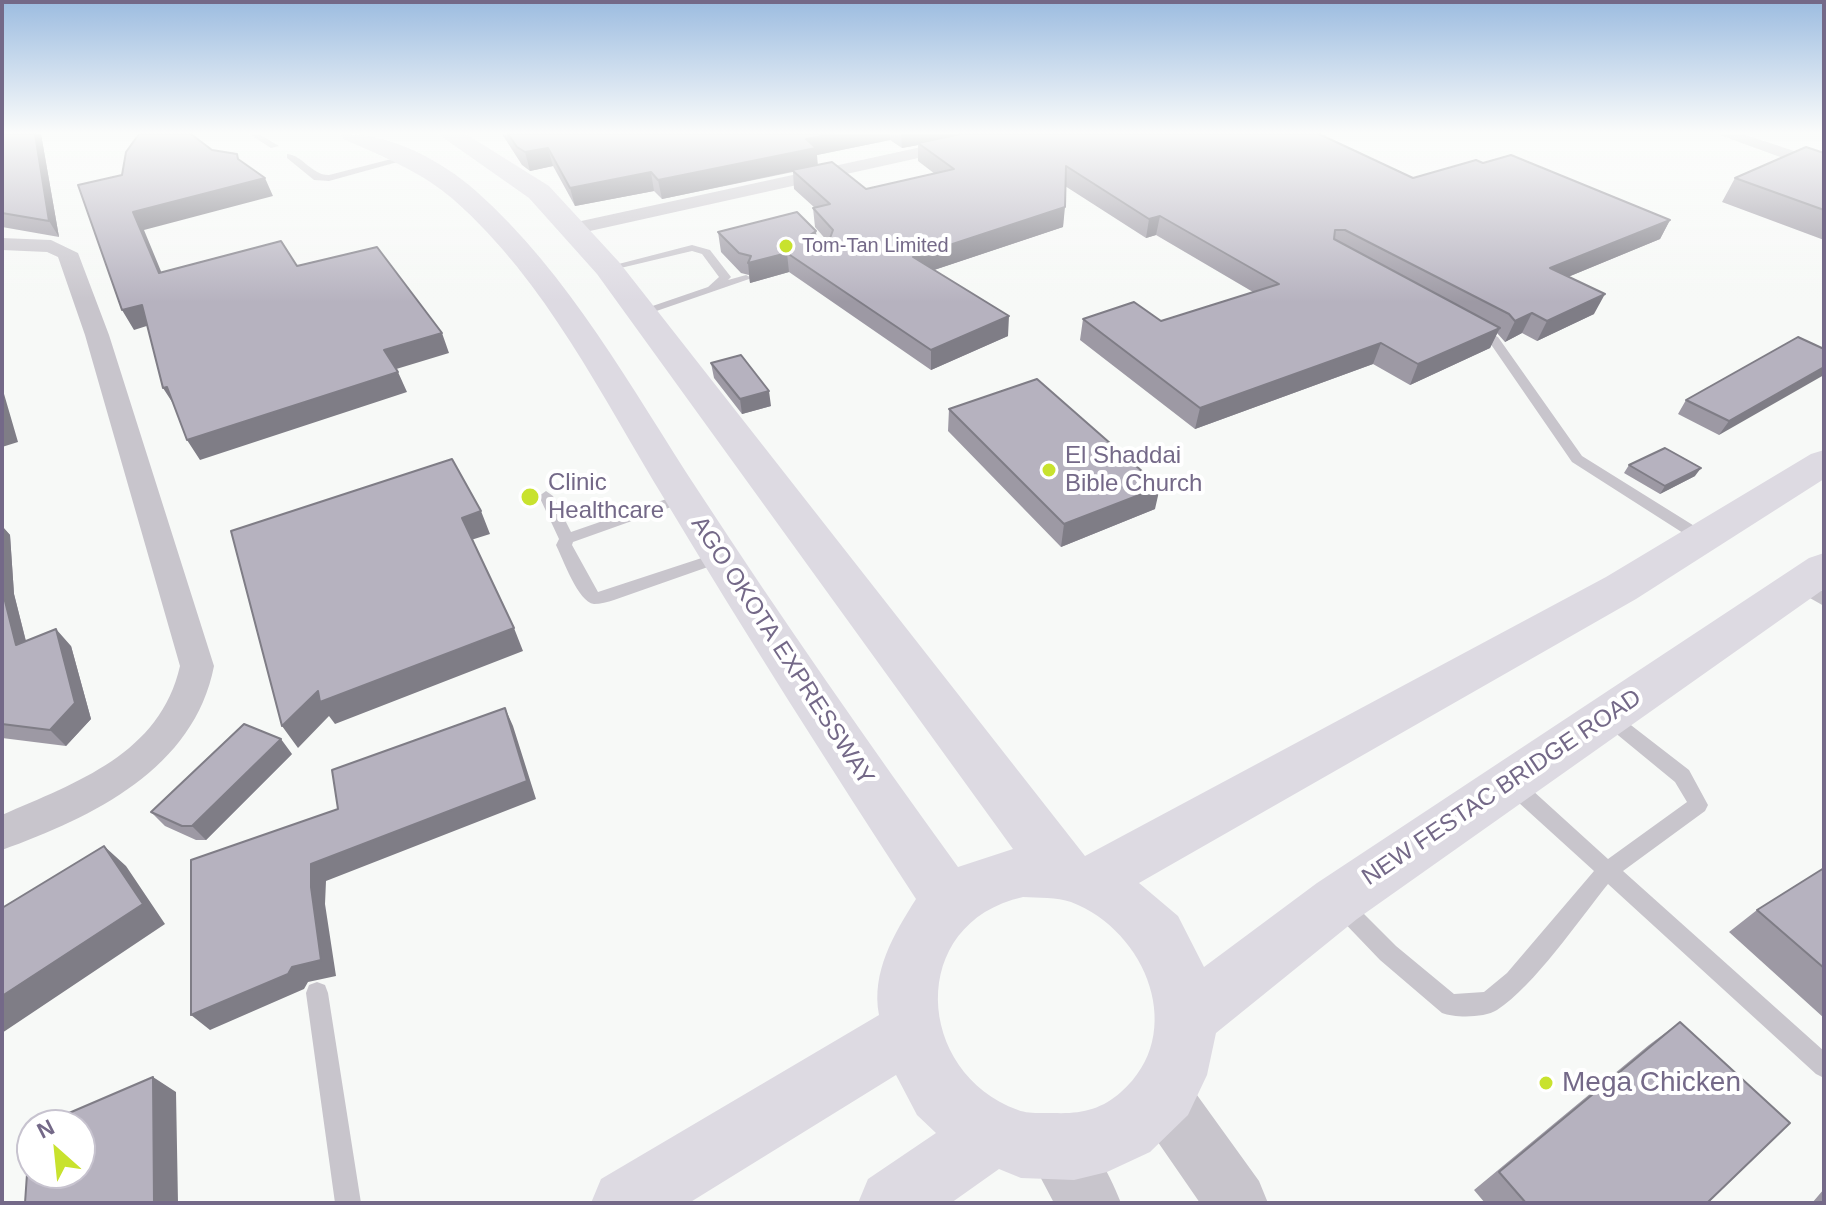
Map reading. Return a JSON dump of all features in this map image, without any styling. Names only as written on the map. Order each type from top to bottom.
[{"type":"main road","name":"AGO OKOTA EXPRESSWAY","points":[[457,190],[533,270],[616,391],[811,700],[950,902]]},
{"type":"main road","points":[[536,190],[608,268],[1076,879]]},
{"type":"main road","points":[[1076,879],[1621,588],[1699,536],[1824,462]]},
{"type":"main road","name":"NEW FESTAC BRIDGE ROAD","points":[[1187,1017],[1337,901],[1607,716],[1816,584]]},
{"type":"main road","points":[[1023,872],[1076,879],[1136,912],[1172,959],[1187,1017],[1182,1059],[1163,1098],[1135,1126],[1099,1144],[1056,1150],[1035,1148],[991,1135],[962,1115],[937,1091],[920,1063],[909,1032],[906,981],[921,937],[950,902],[984,881],[1023,872]]},
{"type":"main road","points":[[625,1203],[909,1032]]},
{"type":"main road","points":[[892,1203],[991,1135]]},
{"type":"street","points":[[572,229],[748,190]]},
{"type":"street","points":[[2,244],[51,246],[67,253],[97,335],[197,666],[186,707],[152,750],[97,789],[2,833]]},
{"type":"street","points":[[1163,1098],[1237,1203]]},
{"type":"street","points":[[1056,1150],[1090,1203]]},
{"type":"lane","points":[[608,268],[720,241]]},
{"type":"lane","points":[[692,248],[706,252],[725,277],[712,289]]},
{"type":"lane","points":[[642,313],[746,278]]},
{"type":"lane","points":[[1467,325],[1494,340],[1577,459],[1699,536]]},
{"type":"lane","points":[[546,496],[567,539]]},
{"type":"lane","points":[[683,498],[567,539],[564,545],[588,593],[595,598],[720,557]]},
{"type":"lane","points":[[1337,901],[1388,953],[1450,1005],[1488,1003],[1515,981],[1607,871],[1698,805],[1682,776],[1607,716]]},
{"type":"lane","points":[[1510,782],[1824,1066]]},
{"type":"lane","points":[[317,993],[348,1203]]},
{"type":"building","points":[[2,190],[44,190],[49,221],[2,213]]},
{"type":"building","points":[[80,190],[218,190],[133,212],[159,273],[281,241],[297,266],[377,247],[442,333],[384,350],[398,372],[187,440],[167,387],[163,388],[142,305],[122,310]]},
{"type":"building","points":[[815,190],[1065,190],[1065,207],[913,257],[1009,316],[931,350],[787,253],[748,263],[751,256],[739,253],[718,232],[797,212],[816,231],[807,237],[807,246],[829,241],[833,230],[813,208],[830,204]]},
{"type":"building","points":[[1104,190],[1597,190],[1670,220],[1550,268],[1605,294],[1547,321],[1532,313],[1515,321],[1509,314],[1345,230],[1335,230],[1334,239],[1500,328],[1418,364],[1381,343],[1200,408],[1083,319],[1134,302],[1161,321],[1279,284],[1160,216],[1149,219]]},
{"type":"building","points":[[1769,190],[1824,190],[1824,210]]},
{"type":"building","points":[[1798,337],[1824,349],[1824,367],[1729,421],[1686,400]]},
{"type":"building","points":[[741,355],[769,391],[740,399],[711,363]]},
{"type":"building","name":"El Shaddai Bible Church","points":[[1037,379],[1160,487],[1064,524],[949,409]]},
{"type":"building","points":[[1665,448],[1701,468],[1665,486],[1629,465]]},
{"type":"building","points":[[452,459],[481,511],[462,518],[514,628],[320,702],[318,691],[282,726],[231,531]]},
{"type":"building","points":[[2,589],[16,645],[56,629],[75,703],[50,730],[2,724]]},
{"type":"building","points":[[505,708],[527,781],[311,864],[321,960],[292,967],[288,974],[191,1015],[191,860],[338,809],[332,770]]},
{"type":"building","points":[[244,724],[281,739],[192,826],[182,826],[151,812]]},
{"type":"building","points":[[104,846],[143,904],[2,996],[2,908]]},
{"type":"building","points":[[1824,868],[1824,968],[1757,910]]},
{"type":"building","points":[[1680,1022],[1790,1123],[1707,1203],[1526,1203],[1499,1172]]},
{"type":"building","points":[[153,1077],[154,1203],[25,1203],[26,1189],[96,1189],[96,1109],[78,1109]]},
{"type":"place","name":"Tom-Tan Limited","points":[[786,246]]},
{"type":"place","name":"El Shaddai Bible Church","points":[[1049,470]]},
{"type":"place","name":"Clinic Healthcare","points":[[530,497]]},
{"type":"place","name":"Mega Chicken","points":[[1546,1083]]}]
